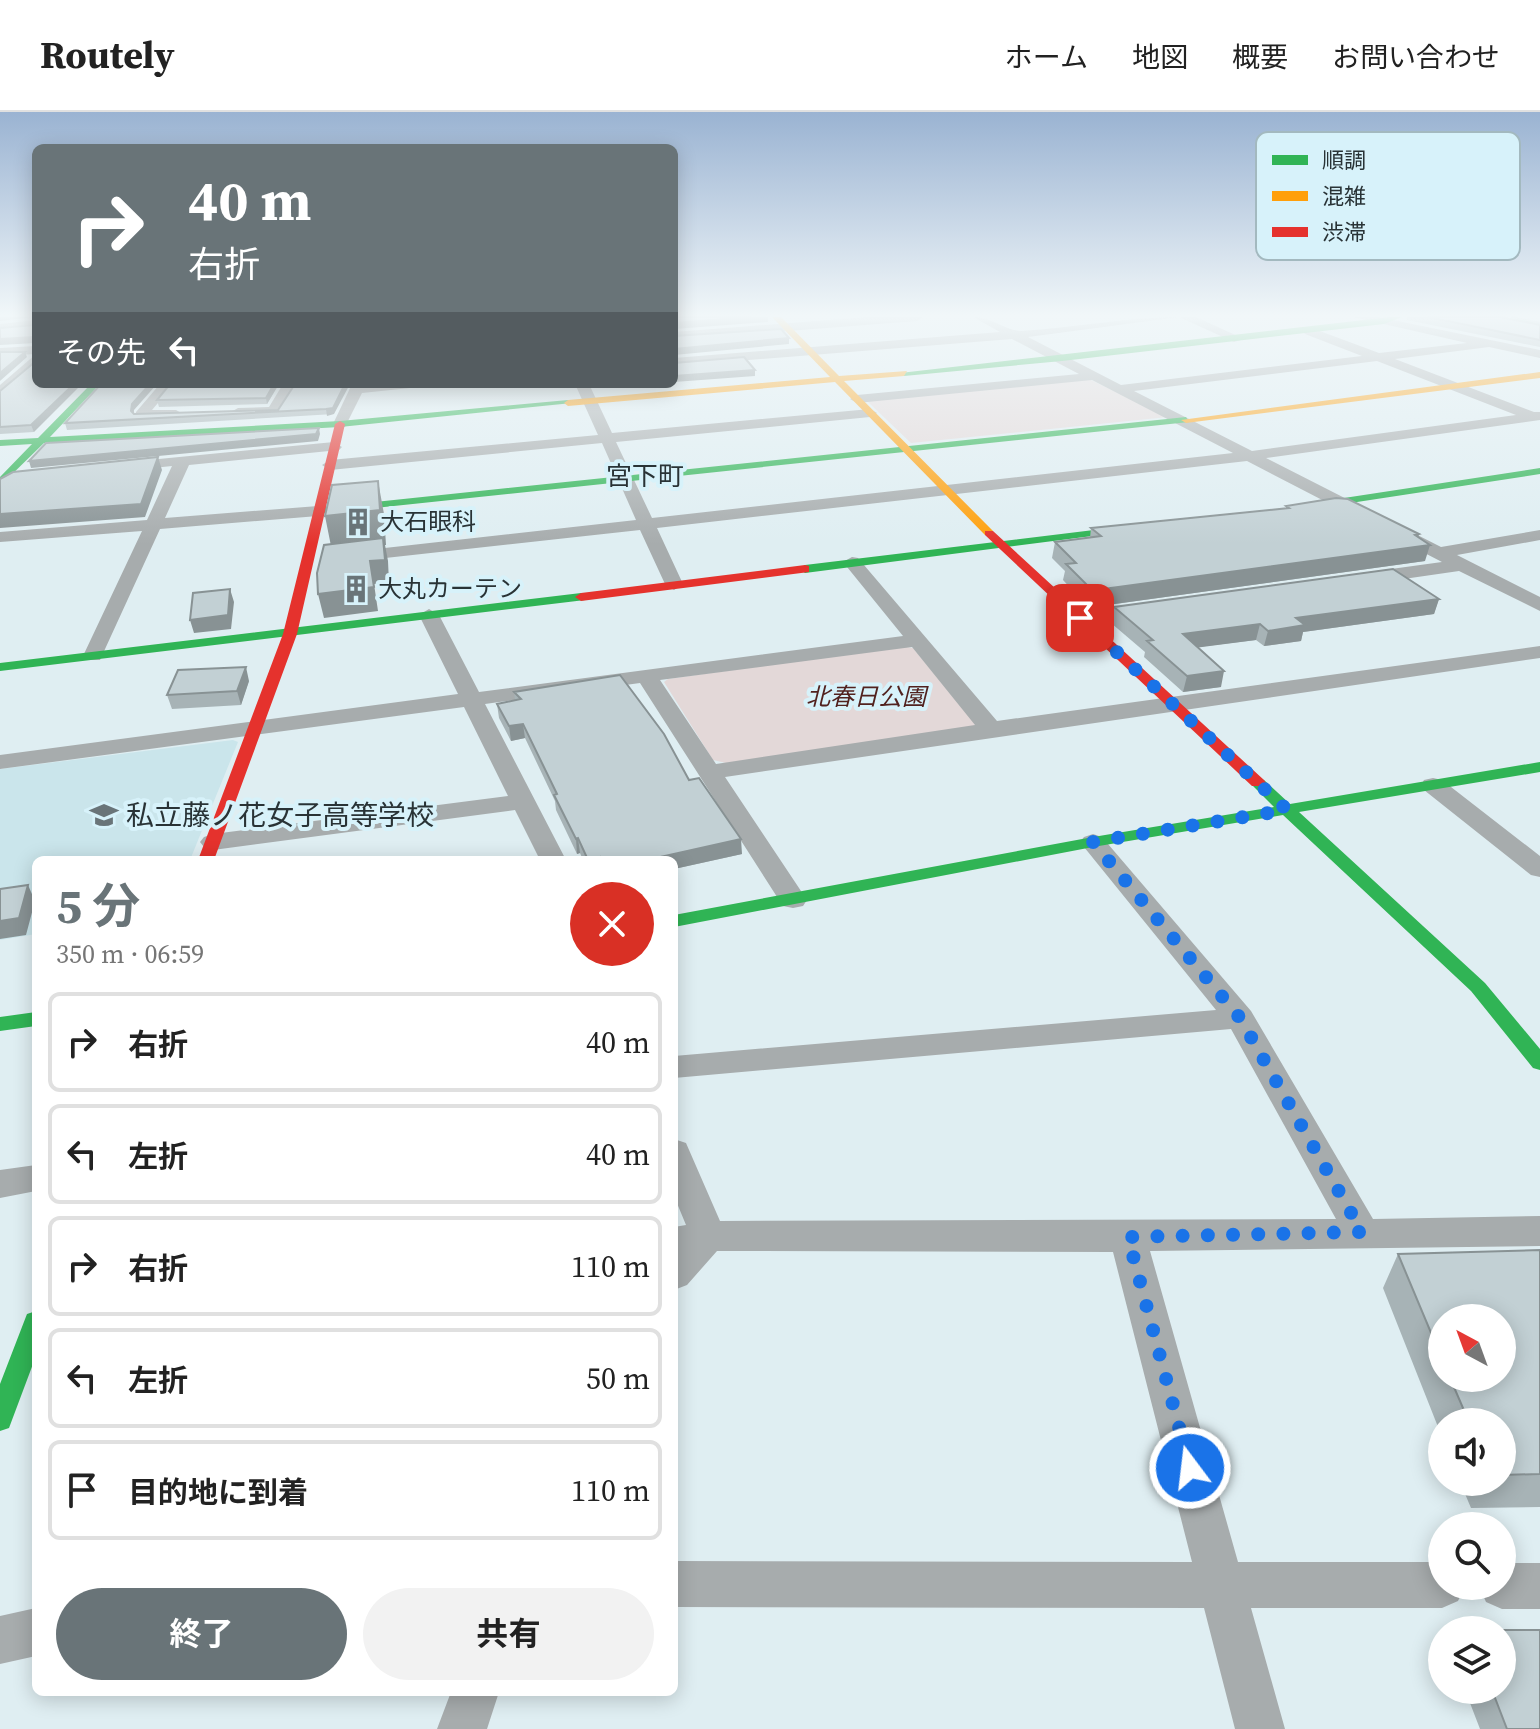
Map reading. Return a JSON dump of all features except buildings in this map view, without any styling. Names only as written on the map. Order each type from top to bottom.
[{"type":"street","points":[[3,480],[88,392]]},
{"type":"street","points":[[160,392],[141,415],[340,424],[582,392]]},
{"type":"street","points":[[0,443],[42,441],[274,411],[285,392]]},
{"type":"street","points":[[355,392],[340,424],[318,511],[323,560],[290,634],[209,851],[525,801]]},
{"type":"street","points":[[586,392],[674,584]]},
{"type":"street","points":[[851,392],[1001,545],[1478,987],[1540,1063]]},
{"type":"street","points":[[109,467],[183,460],[332,456],[606,437],[968,392]]},
{"type":"street","points":[[1126,392],[1540,605]]},
{"type":"street","points":[[0,537],[318,511],[1182,420],[1401,392]]},
{"type":"street","points":[[1470,392],[1538,417]]},
{"type":"street","points":[[323,560],[1250,456],[1538,417]]},
{"type":"street","points":[[93,656],[183,460]]},
{"type":"street","points":[[1281,510],[1540,471]]},
{"type":"street","points":[[3,480],[35,474]]},
{"type":"street","points":[[0,667],[290,634],[1159,525]]},
{"type":"street","points":[[1438,553],[1540,535]]},
{"type":"street","points":[[852,562],[991,729]]},
{"type":"street","points":[[1338,582],[1460,565]]},
{"type":"street","points":[[1080,618],[1171,605]]},
{"type":"street","points":[[429,615],[551,856]]},
{"type":"street","points":[[0,762],[915,640]]},
{"type":"street","points":[[711,772],[991,729],[1540,652]]},
{"type":"street","points":[[647,677],[793,900]]},
{"type":"street","points":[[678,920],[1093,842],[1540,767]]},
{"type":"street","points":[[1433,785],[1540,869]]},
{"type":"street","points":[[1093,842],[1240,1018],[1362,1232]]},
{"type":"street","points":[[678,1067],[1240,1018]]},
{"type":"street","points":[[0,1024],[32,1020]]},
{"type":"street","points":[[678,1172],[691,1239],[678,1266]]},
{"type":"street","points":[[0,1184],[32,1179]]},
{"type":"street","points":[[691,1239],[1540,1231]]},
{"type":"street","points":[[1128,1237],[1260,1729]]},
{"type":"street","points":[[0,1419],[28,1366],[32,1344]]},
{"type":"street","points":[[678,1584],[1428,1585]]},
{"type":"street","points":[[1516,1586],[1540,1586]]},
{"type":"street","points":[[0,1640],[32,1633]]},
{"type":"street","points":[[462,1729],[474,1696]]},
{"type":"shaded area","name":"私立藤ノ花女子高等学校","points":[[233,740],[238,742],[192,856],[32,856],[32,935],[0,940],[0,769]]},
{"type":"green space","points":[[953,392],[1117,392],[1168,417],[911,443],[867,401]]},
{"type":"green space","name":"北春日公園","points":[[901,646],[913,648],[975,724],[973,729],[726,763],[713,760],[664,682],[668,679]]},
{"type":"traffic: fast","points":[[0,483],[88,392]]},
{"type":"traffic: fast","points":[[0,443],[340,424],[568,403]]},
{"type":"traffic: fast","points":[[318,511],[1186,420]]},
{"type":"traffic: fast","points":[[1298,508],[1540,471]]},
{"type":"traffic: fast","points":[[805,569],[1143,527]]},
{"type":"traffic: fast","points":[[0,667],[581,597]]},
{"type":"traffic: fast","points":[[678,920],[1093,842],[1540,767]]},
{"type":"traffic: fast","points":[[1258,783],[1478,987],[1540,1063]]},
{"type":"traffic: fast","points":[[0,1024],[32,1020]]},
{"type":"traffic: fast","points":[[0,1419],[32,1333]]},
{"type":"traffic: slow","points":[[568,403],[686,392]]},
{"type":"traffic: slow","points":[[850,392],[989,533]]},
{"type":"traffic: slow","points":[[1186,420],[1403,392]]},
{"type":"traffic: jam","points":[[207,856],[290,634],[340,424]]},
{"type":"traffic: jam","points":[[989,533],[1258,783]]},
{"type":"traffic: jam","points":[[581,597],[805,569]]},
{"type":"place","name":"大石眼科","points":[[358,522]]},
{"type":"place","name":"大丸カーテン","points":[[356,589]]},
{"type":"place","name":"私立藤ノ花女子高等学校","points":[[104,815]]},
{"type":"district","name":"宮下町","points":[[645,476]]},
{"type":"route","points":[[1080,618],[1287,810],[1093,842],[1240,1018],[1362,1232],[1128,1237],[1190,1468]]}]
